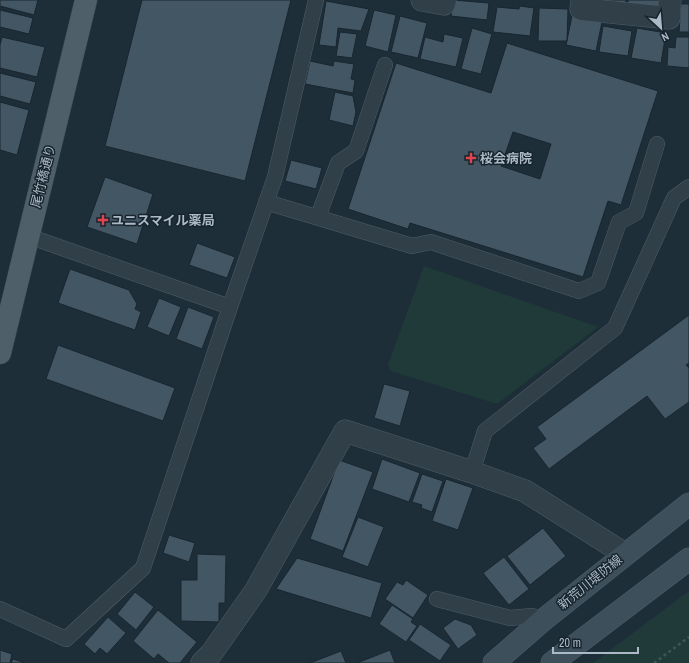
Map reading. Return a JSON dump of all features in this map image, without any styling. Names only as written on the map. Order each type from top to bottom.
[{"type":"main road","name":"尾竹橋通り","points":[[0,353],[86,0]]},
{"type":"main road","name":"新荒川堤防線","points":[[494,663],[542,621],[689,504]]},
{"type":"main road","points":[[552,663],[689,559]]},
{"type":"street","points":[[422,0],[444,4],[445,0]]},
{"type":"street","points":[[582,0],[581,8],[669,18],[670,0]]},
{"type":"street","points":[[202,663],[211,654],[256,590],[345,431],[472,472],[525,492],[625,554]]},
{"type":"lane","points":[[0,609],[66,639],[143,568],[275,176],[316,0]]},
{"type":"lane","points":[[318,217],[338,163],[356,151],[385,65]]},
{"type":"lane","points":[[266,202],[412,246],[431,242],[579,291],[598,284],[619,222],[636,213],[657,144]]},
{"type":"lane","points":[[472,472],[485,430],[615,328],[674,198],[689,187]]},
{"type":"lane","points":[[28,236],[230,307]]},
{"type":"lane","points":[[437,599],[510,618],[532,616],[542,621]]},
{"type":"path","points":[[654,663],[689,637]]},
{"type":"green space","points":[[424,266],[598,327],[497,404],[391,371],[388,365]]},
{"type":"green space","points":[[689,591],[689,663],[593,663]]},
{"type":"building","points":[[0,0],[38,0],[34,15],[0,6]]},
{"type":"building","points":[[142,0],[291,0],[245,181],[105,146]]},
{"type":"building","points":[[453,0],[489,3],[487,20],[451,16]]},
{"type":"building","points":[[602,0],[626,0],[625,6],[601,4]]},
{"type":"building","points":[[628,0],[659,0],[659,8],[628,5]]},
{"type":"building","points":[[326,1],[369,9],[361,31],[338,28],[336,47],[319,45]]},
{"type":"building","points":[[681,4],[689,4],[689,32],[679,32]]},
{"type":"building","points":[[520,6],[534,8],[530,36],[493,32],[497,7],[519,9]]},
{"type":"building","points":[[539,8],[568,9],[567,41],[538,41]]},
{"type":"building","points":[[0,10],[33,18],[29,34],[0,27]]},
{"type":"building","points":[[374,10],[396,15],[388,52],[365,46]]},
{"type":"building","points":[[400,16],[427,23],[418,58],[391,52]]},
{"type":"building","points":[[572,16],[602,22],[596,51],[566,45]]},
{"type":"building","points":[[603,26],[632,31],[628,56],[599,52]]},
{"type":"building","points":[[472,28],[492,34],[481,74],[461,69]]},
{"type":"building","points":[[637,28],[666,33],[661,63],[631,58]]},
{"type":"building","points":[[340,32],[357,34],[352,58],[336,56]]},
{"type":"building","points":[[444,34],[463,38],[456,67],[420,59],[425,37],[443,42]]},
{"type":"building","points":[[2,37],[45,47],[37,77],[0,68],[0,45]]},
{"type":"building","points":[[676,37],[689,37],[689,68],[667,66],[668,47],[675,48]]},
{"type":"building","points":[[507,43],[658,91],[621,205],[608,201],[583,277],[410,223],[408,229],[348,209],[396,63],[491,93]],"holes":[[[513,132],[551,144],[540,179],[501,166]]]},
{"type":"building","points":[[310,61],[333,66],[334,61],[354,64],[351,79],[355,80],[353,93],[305,84]]},
{"type":"building","points":[[0,73],[36,82],[30,104],[0,96]]},
{"type":"building","points":[[335,92],[353,96],[356,112],[353,126],[329,120]]},
{"type":"building","points":[[0,102],[29,110],[17,155],[0,150]]},
{"type":"building","points":[[291,160],[322,168],[316,189],[285,181]]},
{"type":"building","points":[[105,177],[153,194],[137,244],[87,227]]},
{"type":"building","points":[[197,243],[235,257],[227,278],[189,265]]},
{"type":"building","points":[[70,269],[129,290],[137,304],[135,309],[141,312],[135,330],[58,303]]},
{"type":"building","points":[[159,298],[181,307],[169,336],[147,327]]},
{"type":"building","points":[[188,307],[214,317],[202,349],[176,339]]},
{"type":"building","points":[[689,315],[689,363],[686,365],[689,368],[689,402],[665,419],[647,396],[549,469],[533,448],[546,439],[537,427]]},
{"type":"building","points":[[58,345],[175,388],[163,421],[46,379]]},
{"type":"building","points":[[384,384],[410,391],[400,426],[374,418]]},
{"type":"building","points":[[382,459],[420,473],[409,502],[372,489]]},
{"type":"building","points":[[339,460],[373,472],[343,551],[310,539]]},
{"type":"building","points":[[422,474],[443,481],[432,512],[421,508],[422,505],[412,502]]},
{"type":"building","points":[[446,479],[473,488],[458,530],[432,521]]},
{"type":"building","points":[[358,517],[384,527],[368,567],[342,557]]},
{"type":"building","points":[[543,528],[566,556],[530,585],[507,556]]},
{"type":"building","points":[[169,535],[195,543],[189,562],[163,553]]},
{"type":"building","points":[[197,554],[226,555],[225,603],[219,603],[219,622],[181,621],[181,580],[197,580]]},
{"type":"building","points":[[504,557],[529,589],[509,605],[483,573]]},
{"type":"building","points":[[297,558],[382,583],[371,618],[276,589]]},
{"type":"building","points":[[406,580],[428,595],[413,618],[385,599],[397,582],[403,585]]},
{"type":"building","points":[[135,592],[154,607],[136,630],[117,614]]},
{"type":"building","points":[[392,605],[413,619],[411,622],[417,626],[406,642],[379,624]]},
{"type":"building","points":[[158,610],[197,642],[180,663],[169,663],[158,654],[154,659],[133,641]]},
{"type":"building","points":[[108,617],[126,633],[107,654],[100,648],[95,654],[84,644]]},
{"type":"building","points":[[455,619],[471,625],[477,635],[458,649],[443,628]]},
{"type":"building","points":[[420,624],[451,645],[440,661],[409,640]]},
{"type":"building","points":[[0,650],[12,654],[10,663],[0,663]]},
{"type":"building","points":[[390,650],[395,663],[357,663]]},
{"type":"building","points":[[341,651],[346,663],[310,663]]},
{"type":"building","points":[[13,659],[25,663],[11,663]]},
{"type":"place","name":"桜会病院","points":[[471,158]]},
{"type":"place","name":"ユニスマイル薬局","points":[[103,220]]}]
